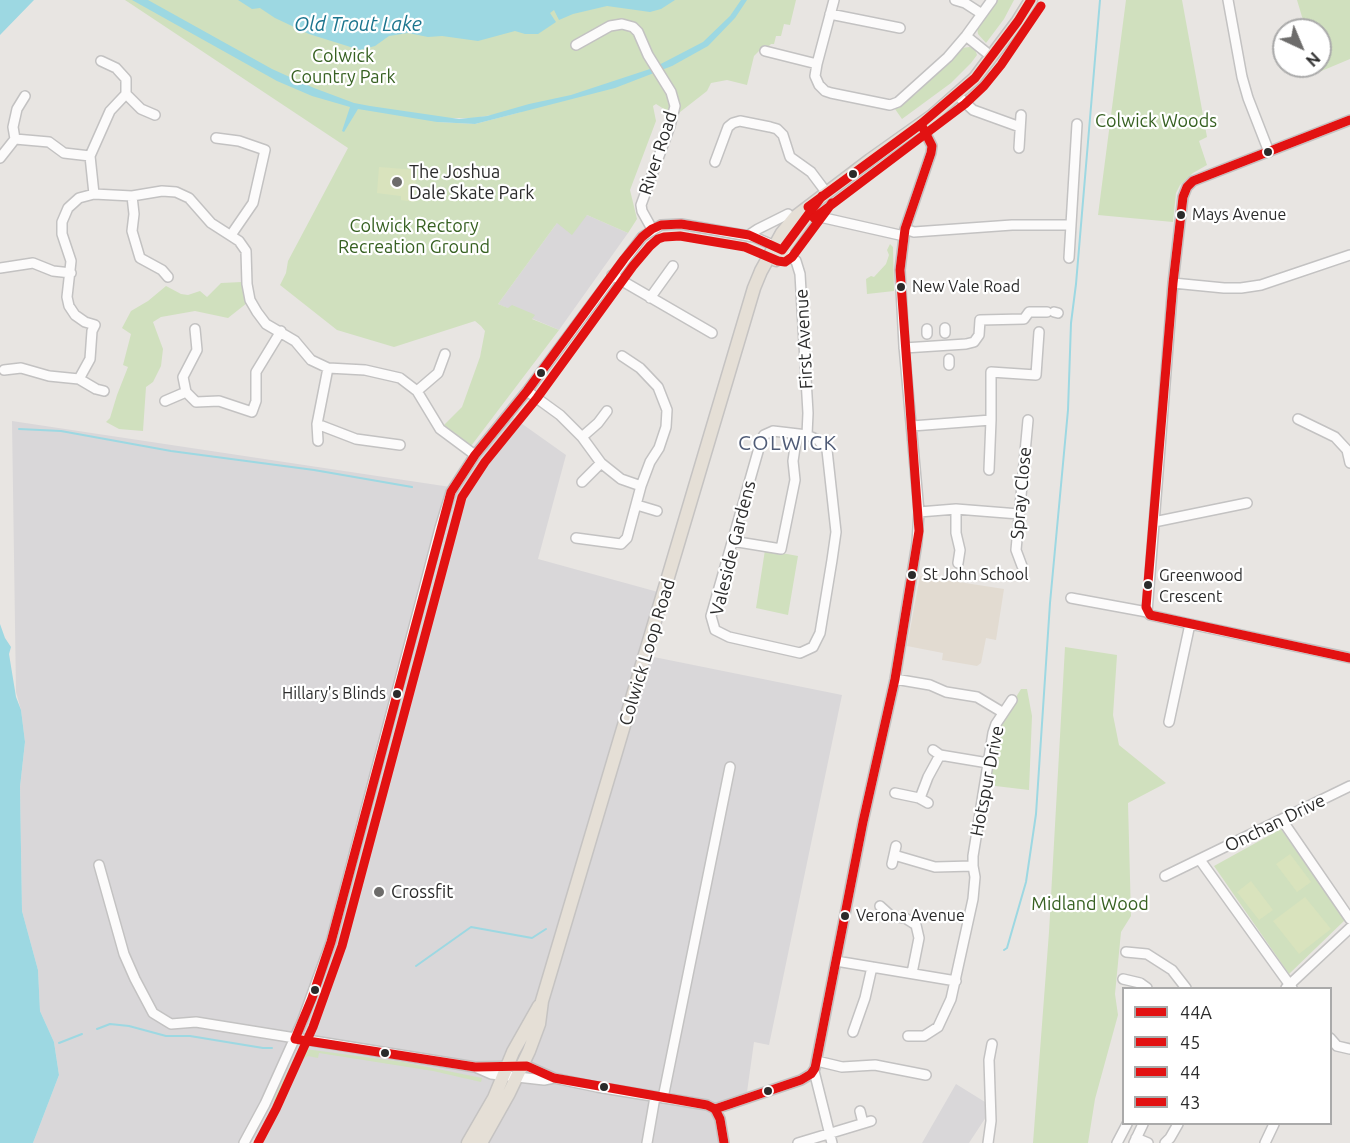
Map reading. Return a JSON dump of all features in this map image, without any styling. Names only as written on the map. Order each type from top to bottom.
[{"type":"main road","name":"Colwick Loop Road","points":[[481,1143],[519,1071],[539,1024],[542,1000],[758,280],[795,217],[957,95],[992,57],[1030,0]]},
{"type":"main road","name":"Colwick Loop Road","points":[[468,1143],[494,1098],[505,1070],[542,1000]]},
{"type":"street","points":[[834,0],[817,64],[815,76],[819,85],[825,91],[890,105],[898,102],[948,57],[992,0]]},
{"type":"street","points":[[955,0],[965,3],[982,14]]},
{"type":"street","points":[[1228,0],[1248,98],[1269,152]]},
{"type":"street","points":[[830,14],[895,24]]},
{"type":"street","name":"River Road","points":[[578,48],[610,26],[621,24],[638,31],[648,55],[672,92],[675,106],[670,126],[641,206],[652,229]]},
{"type":"street","points":[[966,36],[992,57]]},
{"type":"street","points":[[770,50],[817,64]]},
{"type":"street","points":[[94,194],[90,156],[110,111],[126,94],[126,79],[106,61]]},
{"type":"street","points":[[126,94],[141,109],[155,115]]},
{"type":"street","points":[[957,95],[973,110],[1020,127]]},
{"type":"street","points":[[0,158],[15,139],[13,128],[21,98]]},
{"type":"street","points":[[1019,148],[1021,115]]},
{"type":"street","points":[[1146,612],[1173,283],[1181,203],[1187,187],[1193,181],[1350,120]]},
{"type":"street","points":[[716,162],[728,127],[733,123],[740,121],[777,129],[783,135],[790,157],[811,172],[824,194]]},
{"type":"street","points":[[831,1138],[815,1066],[863,822],[896,678],[916,552],[919,512],[900,288],[904,232],[932,146],[921,124]]},
{"type":"street","points":[[1069,258],[1077,124]]},
{"type":"street","points":[[216,138],[239,141],[264,150],[253,204],[231,235]]},
{"type":"street","points":[[15,139],[49,142],[64,153],[90,156]]},
{"type":"street","points":[[79,379],[90,359],[92,331],[95,325],[75,315],[69,306],[67,289],[71,261],[62,234],[62,222],[68,208],[79,198],[94,194],[132,196],[162,190],[176,192],[189,198],[211,223],[239,241],[246,251],[250,300],[266,324],[295,341],[311,360],[328,368],[365,370],[400,378],[417,391],[440,429],[475,455]]},
{"type":"street","points":[[132,196],[134,214],[132,231],[140,258],[162,270],[168,277]]},
{"type":"street","points":[[749,236],[758,228],[788,214]]},
{"type":"street","points":[[820,217],[904,232],[1012,225],[1071,225]]},
{"type":"street","points":[[244,1143],[295,1039],[331,942],[451,492],[475,455],[527,391],[612,275],[642,237],[652,229],[661,225],[681,224],[749,236],[778,248]]},
{"type":"street","name":"First Avenue","points":[[778,248],[796,261],[800,274],[808,413],[807,435]]},
{"type":"street","points":[[1173,283],[1224,288],[1261,285],[1350,255]]},
{"type":"street","points":[[0,268],[33,263],[53,271],[70,273]]},
{"type":"street","points":[[650,298],[669,278],[672,266]]},
{"type":"street","points":[[612,275],[650,298],[709,328]]},
{"type":"street","points":[[904,348],[927,338],[947,346],[974,342],[979,335],[980,320],[1024,319],[1029,312],[1053,312]]},
{"type":"street","points":[[195,329],[197,350],[183,377],[186,392],[196,402],[219,401],[252,412],[256,401],[256,372],[281,331]]},
{"type":"street","points":[[989,470],[991,372],[1036,375],[1039,332]]},
{"type":"street","points":[[417,391],[438,373],[445,354]]},
{"type":"street","points":[[576,538],[621,544],[627,538],[641,486],[666,427],[667,410],[658,387],[640,368],[622,356]]},
{"type":"street","points":[[4,370],[21,368],[49,376],[79,379],[104,391]]},
{"type":"street","points":[[318,441],[317,424],[328,368]]},
{"type":"street","points":[[527,391],[560,415],[582,437],[601,463],[621,479],[641,486]]},
{"type":"street","points":[[165,401],[186,392]]},
{"type":"street","points":[[582,437],[598,423],[607,411]]},
{"type":"street","points":[[1298,419],[1335,437],[1347,450],[1350,463]]},
{"type":"street","points":[[912,426],[991,420]]},
{"type":"street","name":"Spray Close","points":[[1022,566],[1016,550],[1028,420]]},
{"type":"street","points":[[317,424],[356,439],[400,445]]},
{"type":"street","name":"Valeside Gardens","points":[[773,431],[807,435],[818,440],[827,450],[836,532],[820,633],[813,647],[800,653],[729,637],[715,630],[711,616],[764,435],[773,431]]},
{"type":"street","points":[[732,541],[781,549],[795,480],[793,461],[797,434]]},
{"type":"street","points":[[582,482],[601,463]]},
{"type":"street","points":[[1154,522],[1247,503]]},
{"type":"street","points":[[637,505],[657,511]]},
{"type":"street","points":[[919,512],[956,509],[1019,514]]},
{"type":"street","points":[[956,509],[956,533],[960,550],[958,562]]},
{"type":"street","points":[[1071,598],[1146,612],[1150,615],[1350,658]]},
{"type":"street","points":[[1168,722],[1190,624]]},
{"type":"street","points":[[896,678],[930,685],[946,692],[977,697],[1002,712]]},
{"type":"street","name":"Hotspur Drive","points":[[908,1036],[924,1036],[938,1027],[951,999],[973,899],[975,877],[973,866],[993,733],[1002,712],[1012,700]]},
{"type":"street","points":[[895,793],[924,801],[928,777],[937,752],[988,763]]},
{"type":"street","points":[[647,1143],[659,1098],[730,767]]},
{"type":"street","name":"Onchan Drive","points":[[1165,876],[1350,786]]},
{"type":"street","points":[[1282,820],[1350,919]]},
{"type":"street","points":[[894,855],[935,867],[973,866]]},
{"type":"street","points":[[1200,860],[1289,987],[1350,928]]},
{"type":"street","points":[[99,865],[124,954],[153,1013],[171,1024],[196,1022],[475,1067],[491,1074],[505,1070],[519,1071],[534,1068],[555,1078],[707,1105],[715,1109],[720,1119],[724,1143]]},
{"type":"street","points":[[882,913],[916,925],[919,938],[912,973]]},
{"type":"street","points":[[1126,952],[1147,954],[1172,970],[1185,987]]},
{"type":"street","points":[[836,960],[956,981]]},
{"type":"street","points":[[853,1032],[866,998],[872,967]]},
{"type":"street","points":[[1123,979],[1140,983],[1146,987]]},
{"type":"street","points":[[1332,1040],[1337,1046],[1350,1049]]},
{"type":"street","points":[[988,1143],[991,1121],[989,1060],[992,1044]]},
{"type":"street","points":[[815,1066],[875,1065],[917,1070],[927,1076]]},
{"type":"street","points":[[715,1109],[801,1080],[807,1077],[815,1066]]},
{"type":"street","points":[[798,1143],[831,1138],[867,1122],[860,1111]]},
{"type":"street","points":[[1117,1143],[1126,1125]]},
{"type":"street","points":[[1142,1125],[1135,1140],[1148,1143]]},
{"type":"street","points":[[1165,1143],[1177,1125]]},
{"type":"street","points":[[1265,1143],[1274,1125]]},
{"type":"shaded area","points":[[587,215],[628,233],[559,330],[498,304],[557,223]]},
{"type":"shaded area","points":[[511,416],[566,455],[538,559],[658,592],[639,654],[842,695],[769,1045],[754,1042],[747,1092],[716,1103],[720,1143],[264,1143],[254,1138],[251,1143],[33,1143],[59,1075],[54,1042],[40,1011],[38,970],[22,911],[20,787],[25,742],[16,692],[12,421],[457,488]]},
{"type":"shaded area","points":[[920,576],[1004,589],[996,640],[986,638],[981,663],[977,666],[942,660],[943,653],[907,646]]},
{"type":"shaded area","points":[[956,1084],[985,1102],[986,1117],[969,1143],[922,1143]]},
{"type":"green space","points":[[125,0],[796,0],[790,25],[784,24],[781,36],[776,36],[774,44],[766,49],[762,48],[754,56],[747,85],[727,80],[711,83],[707,91],[675,116],[656,104],[653,106],[656,121],[630,190],[637,219],[628,233],[587,215],[572,235],[557,223],[498,304],[508,308],[512,305],[531,313],[535,315],[532,319],[559,330],[471,446],[444,425],[462,407],[480,357],[485,331],[481,326],[475,321],[394,347],[337,330],[280,285],[286,273],[288,261],[348,148]],"holes":[[[521,112],[475,124],[437,122],[445,118],[474,118]]]},
{"type":"green space","points":[[996,0],[1014,0],[1004,19],[986,43],[978,34],[977,27]]},
{"type":"green space","name":"Colwick Woods","points":[[1126,0],[1182,0],[1207,137],[1199,141],[1207,165],[1193,173],[1180,185],[1176,193],[1173,222],[1098,215]]},
{"type":"green space","points":[[1297,0],[1350,0],[1350,59],[1332,67],[1332,18],[1302,18]]},
{"type":"green space","points":[[961,48],[975,49],[977,55],[971,63],[951,83],[902,119],[895,109],[917,93]]},
{"type":"green space","name":"The Joshua Dale Skate Park","points":[[379,167],[417,170],[414,202],[401,200],[401,196],[377,193]]},
{"type":"green space","points":[[890,244],[893,247],[894,291],[867,294],[866,279],[874,277],[886,264]]},
{"type":"green space","points":[[242,282],[247,303],[228,318],[195,311],[161,317],[153,322],[163,349],[161,366],[153,382],[146,387],[143,431],[119,429],[106,422],[110,418],[128,367],[123,365],[131,334],[122,328],[131,311],[166,286],[181,294],[188,295],[200,291],[207,297],[221,283]]},
{"type":"green space","points":[[765,550],[798,556],[788,615],[756,608]]},
{"type":"green space","name":"Midland Wood","points":[[1065,647],[1117,655],[1113,715],[1119,745],[1166,783],[1128,803],[1131,916],[1121,932],[1115,994],[1118,1015],[1095,1099],[1088,1143],[1033,1143],[1049,932]]},
{"type":"green space","points":[[1021,689],[1027,689],[1032,716],[1029,790],[987,785],[997,728]]},
{"type":"green space","points":[[1281,829],[1345,920],[1289,974],[1214,866]]},
{"type":"green space","points":[[1290,854],[1311,882],[1297,892],[1276,864]]},
{"type":"green space","points":[[1251,881],[1273,910],[1259,920],[1237,892]]},
{"type":"green space","points":[[1305,897],[1331,929],[1299,954],[1273,921]]},
{"type":"green space","points":[[305,1049],[403,1062],[482,1078],[481,1082],[433,1071],[319,1053],[318,1058],[308,1056],[301,1061],[279,1107],[275,1107],[274,1099],[296,1054]]},
{"type":"water","points":[[0,0],[34,0],[0,35]]},
{"type":"water","points":[[132,0],[148,0],[272,69],[354,103],[459,119],[487,116],[571,95],[653,68],[703,42],[730,16],[741,0],[747,0],[735,18],[708,46],[672,66],[615,88],[475,124],[437,122],[358,109],[344,132],[342,131],[350,107],[312,96],[277,81]]},
{"type":"water","name":"Old Trout Lake","points":[[238,0],[675,0],[661,9],[650,12],[607,6],[573,14],[559,20],[554,10],[550,13],[556,22],[538,34],[515,31],[478,41],[408,33],[389,36],[375,46],[360,50],[309,34],[275,18],[260,8],[252,9]]},
{"type":"water","points":[[0,624],[11,647],[9,654],[25,742],[20,787],[22,911],[38,970],[40,1011],[54,1042],[59,1075],[33,1143],[0,1143]]},
{"type":"waterway","points":[[1004,950],[1007,948],[1026,882],[1036,814],[1050,603],[1068,410],[1071,323],[1100,0]]},
{"type":"waterway","points":[[19,429],[61,431],[171,451],[314,470],[412,487]]},
{"type":"waterway","points":[[416,966],[471,927],[532,938],[546,929]]},
{"type":"waterway","points":[[97,1029],[110,1024],[129,1026],[166,1036],[190,1036],[272,1048]]},
{"type":"waterway","points":[[59,1043],[82,1034]]},
{"type":"transit line","name":"44","points":[[724,1143],[720,1119],[715,1109],[801,1080],[811,1074],[815,1068],[863,822],[895,679],[919,531],[900,270],[905,229],[931,153],[932,146],[921,124],[975,78],[1031,0]]},
{"type":"transit line","name":"45","points":[[814,218],[965,104],[1001,65],[1041,6]]},
{"type":"transit line","name":"43","points":[[1350,120],[1193,181],[1187,187],[1183,197],[1173,283],[1146,607],[1150,615],[1350,658]]},
{"type":"transit line","name":"44A","points":[[808,207],[921,124]]},
{"type":"transit line","name":"44A","points":[[715,1109],[707,1105],[554,1078],[527,1066],[475,1067],[295,1039],[331,942],[451,492],[475,455],[527,391],[624,259],[642,237],[652,229],[661,225],[681,224],[749,235],[782,250],[822,196]]},
{"type":"transit line","name":"45","points":[[258,1143],[313,1027],[342,946],[462,497],[485,462],[537,398],[633,266],[658,239],[680,236],[745,247],[785,262],[792,257],[832,203]]},
{"type":"place","name":"The Joshua Dale Skate Park","points":[[397,182]]},
{"type":"place","name":"Mays Avenue","points":[[1181,215]]},
{"type":"place","name":"New Vale Road","points":[[901,287]]},
{"type":"place","name":"St John School","points":[[912,575]]},
{"type":"place","name":"Greenwood Crescent","points":[[1148,585]]},
{"type":"place","name":"Hillary's Blinds","points":[[397,694]]},
{"type":"place","name":"Crossfit","points":[[379,892]]},
{"type":"place","name":"Verona Avenue","points":[[845,916]]},
{"type":"district","name":"COLWICK","points":[[788,443]]},
{"type":"park label","name":"Colwick Country Park","points":[[343,66]]},
{"type":"park label","name":"Colwick Rectory Recreation Ground","points":[[414,236]]}]
